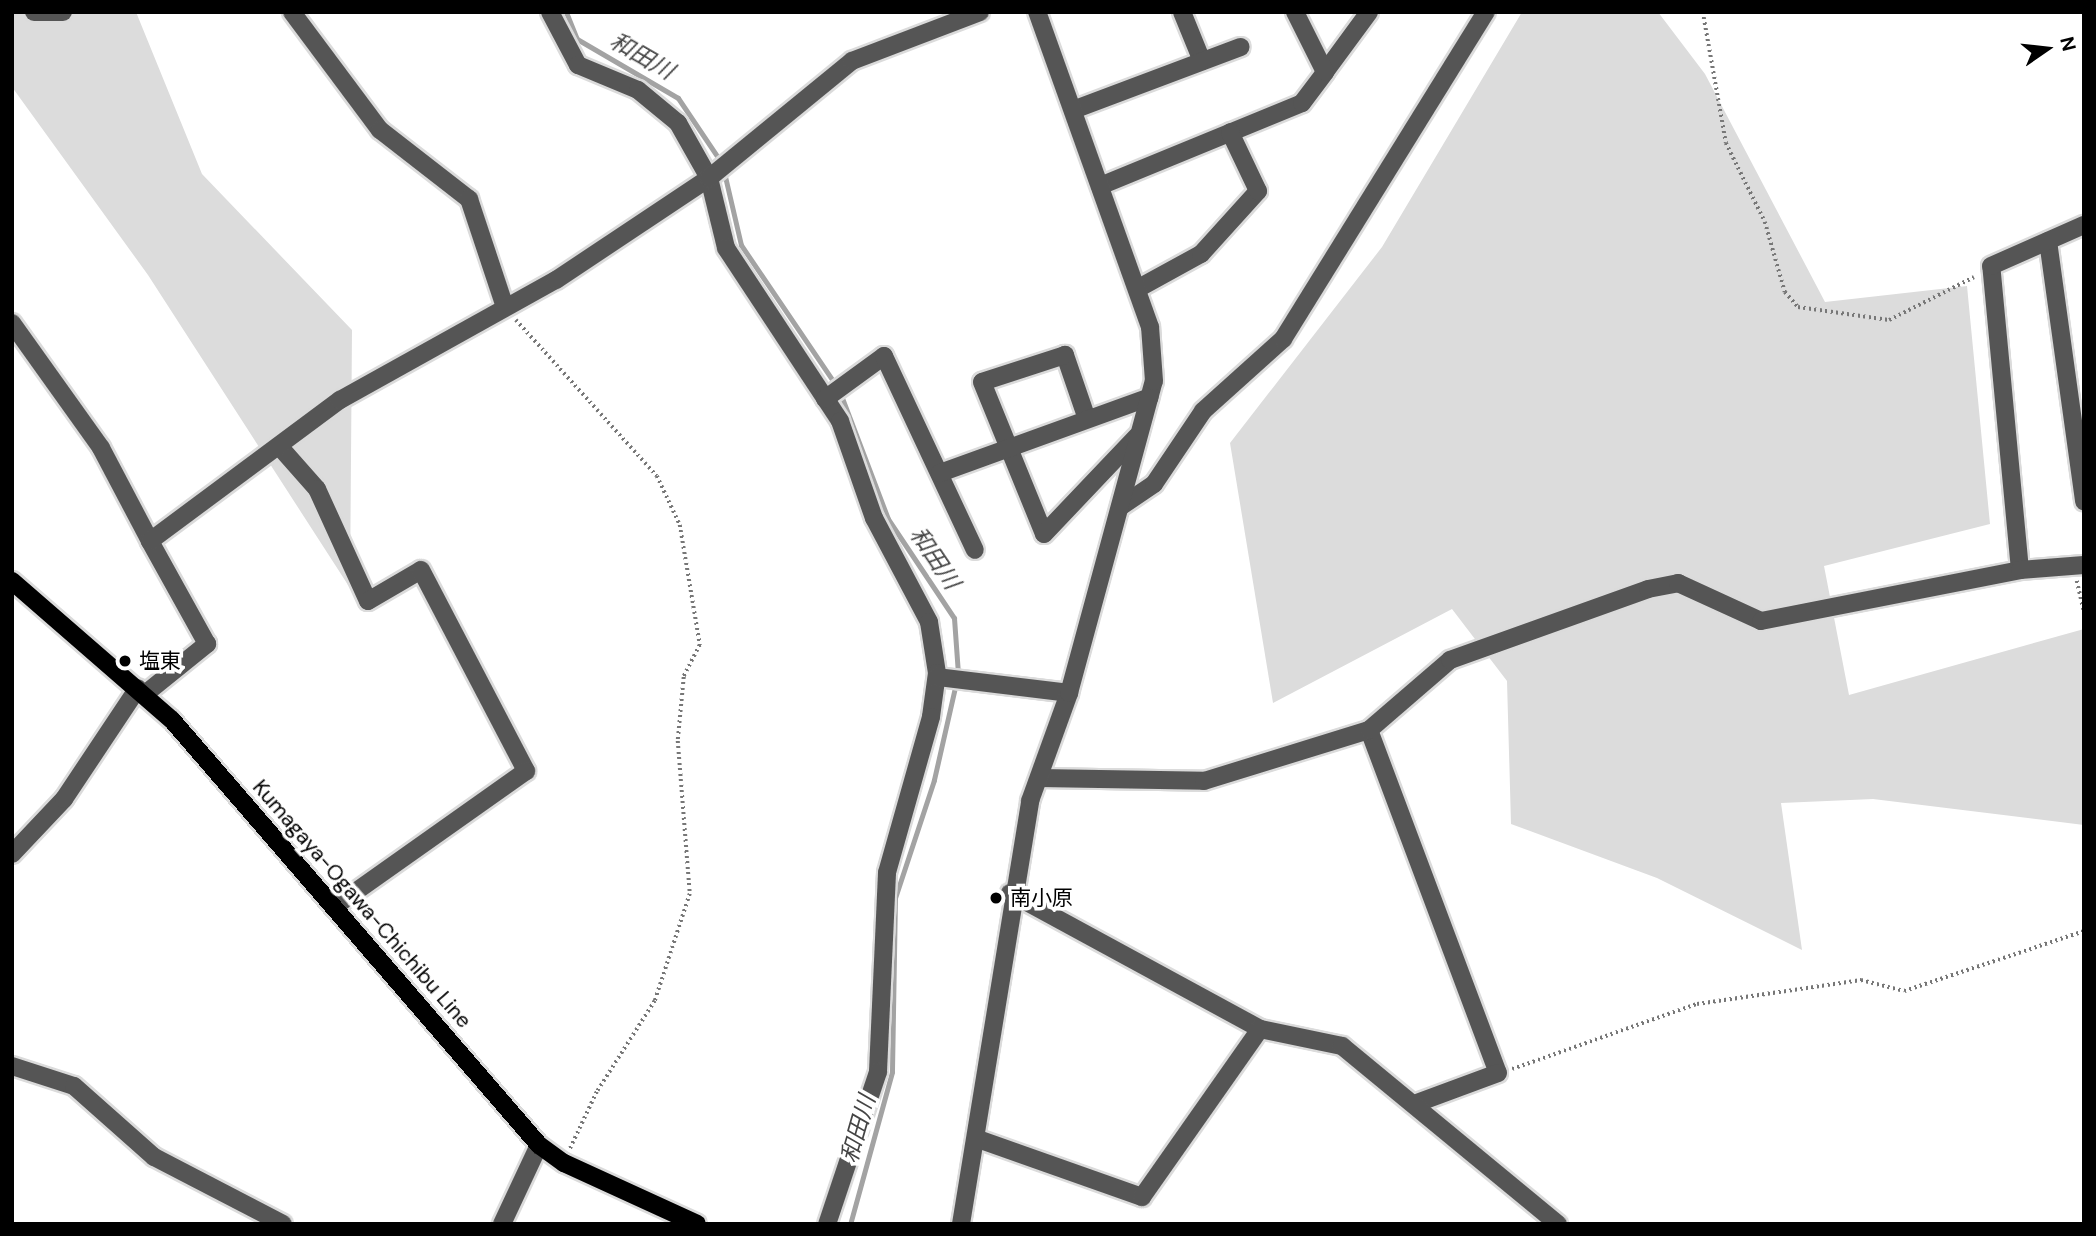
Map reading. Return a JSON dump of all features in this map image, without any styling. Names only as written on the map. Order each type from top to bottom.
[{"type":"main road","name":"Kumagaya-Ogawa-Chichibu Line","points":[[12,581],[141,691],[334,907],[539,1145],[564,1163],[698,1224]]},
{"type":"street","points":[[34,12],[63,12]]},
{"type":"street","points":[[292,12],[380,131],[469,199],[504,304]]},
{"type":"street","points":[[550,12],[578,65],[638,90],[678,123],[709,178],[726,248],[840,421],[874,518],[929,622],[937,677],[887,873],[878,1072],[827,1224]]},
{"type":"street","points":[[150,541],[340,400],[504,304],[556,280],[709,178],[852,61],[980,12]]},
{"type":"street","points":[[961,1224],[978,1139],[1010,893],[1040,778],[1069,693],[1150,397],[1155,352],[1137,289],[1037,12]]},
{"type":"street","points":[[1182,12],[1202,61]]},
{"type":"street","points":[[1295,12],[1325,72]]},
{"type":"street","points":[[1100,186],[1303,103],[1369,12]]},
{"type":"street","points":[[1120,507],[1154,484],[1203,411],[1283,339],[1486,12]]},
{"type":"street","points":[[1073,110],[1241,47]]},
{"type":"street","points":[[1137,289],[1201,254],[1258,191],[1230,132]]},
{"type":"street","points":[[2020,570],[1991,266],[2084,225]]},
{"type":"street","points":[[2048,241],[2084,502]]},
{"type":"street","points":[[12,323],[101,448],[207,644],[141,691],[64,799],[12,854]]},
{"type":"street","points":[[1087,419],[1065,355],[982,382],[1004,447],[1044,534],[1139,434]]},
{"type":"street","points":[[825,399],[884,356],[975,550]]},
{"type":"street","points":[[940,473],[1004,447],[1150,397]]},
{"type":"street","points":[[279,446],[317,489],[369,601],[421,570],[526,771],[334,907]]},
{"type":"street","points":[[1040,778],[1204,781],[1369,730],[1450,660],[1648,589],[1678,583],[1761,621],[2020,570],[2079,567]]},
{"type":"street","points":[[937,677],[1069,693]]},
{"type":"street","points":[[1369,730],[1498,1073],[1415,1104]]},
{"type":"street","points":[[1010,893],[1260,1029],[1342,1046],[1558,1224]]},
{"type":"street","points":[[978,1139],[1142,1197],[1260,1029]]},
{"type":"street","points":[[12,1066],[74,1086],[154,1157],[283,1224]]},
{"type":"street","points":[[502,1224],[539,1145]]},
{"type":"path","points":[[1703,12],[1713,39],[1726,143],[1765,222],[1785,292],[1798,307],[1889,320],[1943,298],[1991,266]]},
{"type":"path","points":[[504,304],[657,476],[680,524],[700,645],[684,677],[678,741],[690,894],[656,1000],[597,1092],[564,1163]]},
{"type":"path","points":[[2079,567],[2084,611]]},
{"type":"path","points":[[1498,1073],[1697,1004],[1861,980],[1904,991],[2084,931]]},
{"type":"shaded area","points":[[12,12],[136,12],[202,174],[352,330],[350,588],[148,275],[12,87]]},
{"type":"shaded area","points":[[1522,12],[1658,12],[1705,74],[1825,302],[1967,286],[1990,524],[1824,566],[1849,695],[2084,629],[2084,825],[1873,799],[1781,803],[1802,950],[1657,878],[1511,824],[1507,681],[1452,609],[1273,703],[1230,443],[1382,247]]},
{"type":"waterway","name":"和田川","points":[[566,12],[577,39],[678,98],[721,162]]},
{"type":"waterway","name":"和田川","points":[[724,172],[741,245],[839,390],[888,519],[954,618],[958,674],[934,780],[895,898],[892,1072],[850,1224]]},
{"type":"place","name":"塩東","points":[[125,661]]},
{"type":"place","name":"南小原","points":[[996,898]]}]
